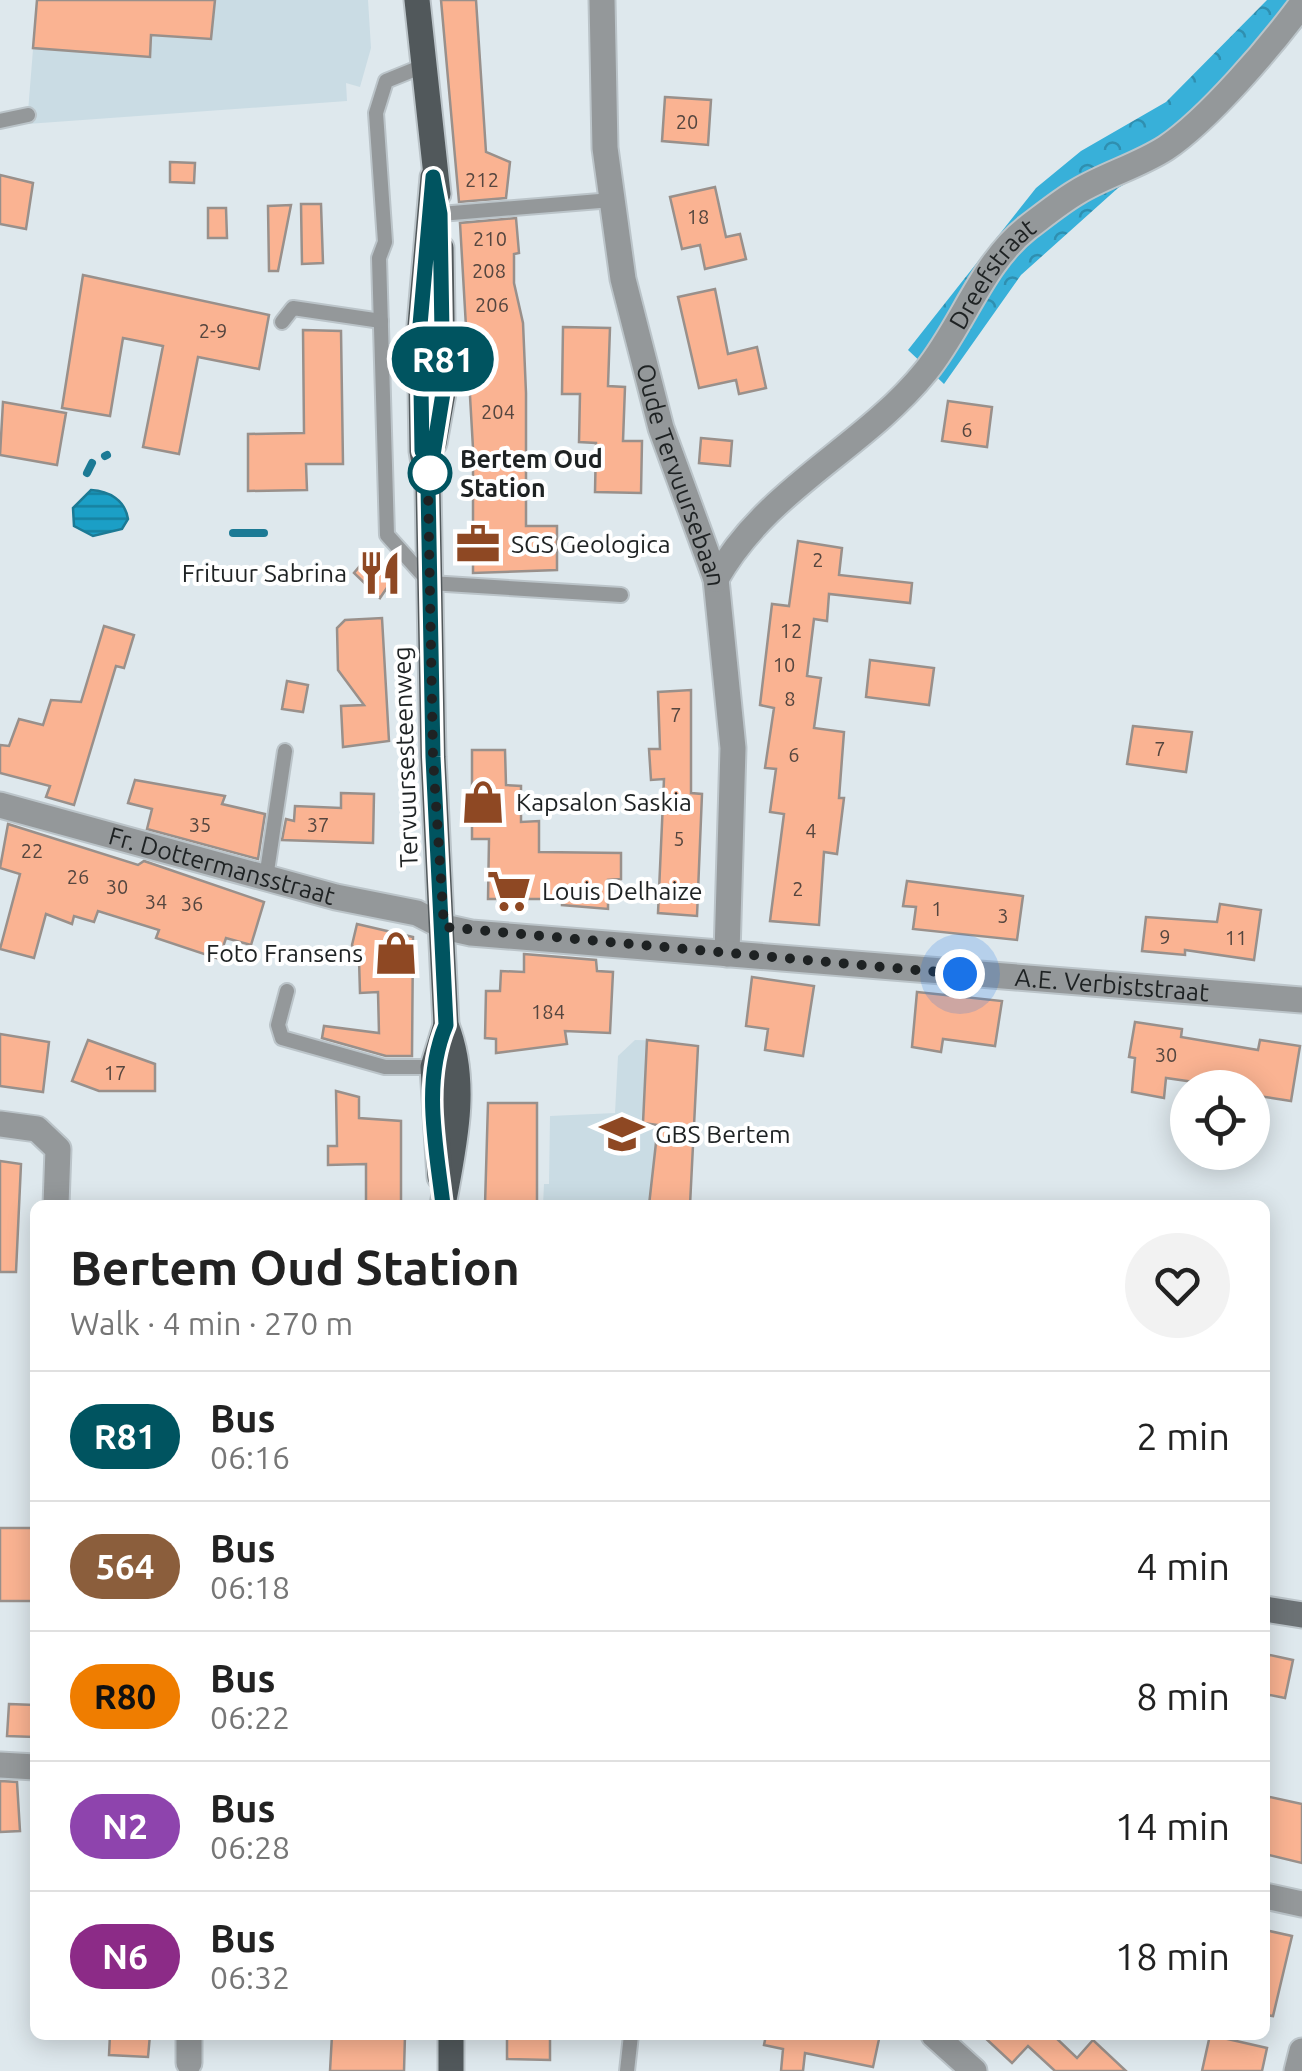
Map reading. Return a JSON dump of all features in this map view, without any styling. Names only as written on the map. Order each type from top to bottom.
[{"type":"main road","name":"Tervuursesteenweg","points":[[416,0],[440,214],[443,393],[428,486]]},
{"type":"main road","name":"Tervuursesteenweg","points":[[433,177],[420,325],[428,486],[433,757],[444,927],[446,1025],[433,1067],[443,1200]]},
{"type":"main road","name":"Tervuursesteenweg","points":[[444,1200],[458,1114],[457,1053],[446,1025]]},
{"type":"main road","points":[[451,2040],[451,2071]]},
{"type":"street","name":"Oude Tervuursebaan","points":[[602,0],[604,148],[622,280],[661,428],[716,579],[733,748],[726,954]]},
{"type":"street","name":"Dreefstraat","points":[[716,579],[737,546],[782,494],[874,422],[926,371],[988,275],[1022,232],[1076,192],[1166,147],[1220,97],[1302,4]]},
{"type":"street","name":"Fr. Dottermansstraat","points":[[0,804],[266,878],[417,913],[444,927]]},
{"type":"street","name":"A.E. Verbiststraat","points":[[444,927],[1302,1000]]},
{"type":"street","points":[[0,1124],[38,1129],[58,1149],[56,1200]]},
{"type":"street","points":[[1270,1610],[1302,1616]]},
{"type":"street","points":[[0,1765],[30,1767]]},
{"type":"street","points":[[1270,1897],[1302,1904]]},
{"type":"street","points":[[189,2040],[190,2064]]},
{"type":"street","points":[[940,2040],[974,2071]]},
{"type":"street","points":[[1297,2071],[1302,2051]]},
{"type":"lane","points":[[423,66],[386,81],[376,113],[384,242],[379,258],[387,534],[400,554],[430,583],[622,595]]},
{"type":"lane","points":[[0,121],[28,115]]},
{"type":"lane","points":[[440,214],[612,200]]},
{"type":"lane","points":[[282,322],[293,308],[380,322]]},
{"type":"lane","points":[[266,878],[285,751]]},
{"type":"lane","points":[[287,991],[278,1025],[282,1038],[385,1067],[433,1067]]},
{"type":"lane","points":[[628,2071],[631,2040]]},
{"type":"shaded area","points":[[37,0],[368,0],[371,48],[360,87],[346,83],[347,101],[27,124]]},
{"type":"shaded area","points":[[91,490],[104,492],[120,502],[128,519],[122,529],[93,536],[74,526],[73,508]]},
{"type":"shaded area","name":"GBS Bertem","points":[[635,1040],[676,1041],[678,1050],[685,1045],[698,1046],[690,1200],[543,1200],[544,1184],[549,1184],[550,1116],[615,1113],[618,1056]]},
{"type":"green space","points":[[1267,0],[1302,0],[1302,25],[1180,152],[1118,188],[1021,275],[944,384],[908,350],[1036,188],[1081,151],[1166,102]]},
{"type":"building","points":[[37,0],[215,0],[211,39],[151,35],[150,57],[33,48]]},
{"type":"building","points":[[441,0],[476,0],[486,152],[510,162],[506,198],[459,202]]},
{"type":"building","points":[[665,97],[711,100],[708,145],[662,141]]},
{"type":"building","points":[[170,162],[195,163],[194,183],[170,182]]},
{"type":"building","points":[[0,175],[33,183],[26,229],[0,224]]},
{"type":"building","points":[[715,187],[726,237],[740,234],[746,259],[705,269],[700,245],[682,249],[670,197]]},
{"type":"building","points":[[301,204],[321,204],[323,263],[302,264]]},
{"type":"building","points":[[291,205],[278,271],[269,271],[268,206]]},
{"type":"building","points":[[208,208],[226,208],[227,238],[208,238]]},
{"type":"building","points":[[516,218],[519,253],[514,254],[514,283],[523,323],[526,393],[526,526],[557,526],[557,570],[473,573],[473,448],[460,223]]},
{"type":"building","points":[[83,275],[269,315],[259,369],[198,357],[179,454],[143,447],[163,346],[123,338],[110,416],[62,408]]},
{"type":"building","points":[[715,289],[728,354],[757,347],[766,388],[739,394],[736,380],[699,388],[678,297]]},
{"type":"building","points":[[563,327],[610,328],[608,386],[625,387],[623,441],[642,441],[641,493],[595,492],[596,443],[579,442],[580,394],[562,394]]},
{"type":"building","points":[[303,330],[341,331],[343,464],[306,464],[307,490],[248,491],[248,434],[304,433]]},
{"type":"building","points":[[948,401],[992,407],[987,447],[942,441]]},
{"type":"building","points":[[3,402],[66,413],[57,465],[0,455]]},
{"type":"building","points":[[701,438],[732,441],[730,466],[699,463]]},
{"type":"building","points":[[798,541],[842,548],[839,575],[912,583],[910,603],[829,594],[827,621],[814,619],[807,676],[821,678],[814,728],[844,732],[839,798],[844,798],[837,854],[824,852],[819,925],[770,921],[784,814],[770,812],[776,769],[765,768],[774,708],[760,705],[772,604],[789,606]]},
{"type":"building","points":[[369,555],[393,579],[380,598],[354,573]]},
{"type":"building","points":[[382,618],[389,741],[343,747],[341,706],[364,705],[338,670],[337,628],[345,620]]},
{"type":"building","points":[[104,626],[134,635],[124,668],[116,666],[74,805],[46,797],[50,786],[0,773],[0,745],[9,746],[19,719],[43,725],[51,700],[81,702]]},
{"type":"building","points":[[870,660],[934,668],[929,705],[866,697]]},
{"type":"building","points":[[287,681],[308,685],[303,712],[282,709]]},
{"type":"building","points":[[691,690],[691,793],[702,794],[697,916],[658,913],[664,779],[651,780],[649,749],[660,749],[658,692]]},
{"type":"building","points":[[1133,726],[1192,732],[1186,772],[1127,764]]},
{"type":"building","points":[[472,750],[505,750],[506,785],[521,786],[521,822],[539,821],[539,852],[621,853],[621,879],[608,880],[608,909],[562,905],[562,899],[488,899],[489,839],[472,839]]},
{"type":"building","points":[[135,780],[225,796],[222,804],[265,814],[258,859],[147,829],[152,809],[128,803]]},
{"type":"building","points":[[341,793],[374,794],[373,843],[282,840],[286,819],[294,821],[295,806],[341,808]]},
{"type":"building","points":[[8,824],[138,865],[144,861],[264,902],[251,945],[226,938],[219,959],[156,938],[159,930],[98,911],[94,922],[74,916],[72,924],[46,914],[34,958],[0,949],[20,874],[0,868]]},
{"type":"building","points":[[907,881],[1023,896],[1017,940],[913,929],[916,907],[903,906]]},
{"type":"building","points":[[1220,904],[1261,910],[1254,960],[1185,950],[1185,955],[1142,951],[1146,917],[1217,922]]},
{"type":"building","points":[[357,924],[413,937],[412,1056],[386,1056],[322,1038],[324,1026],[379,1033],[378,992],[360,993],[359,959],[352,945]]},
{"type":"building","points":[[524,954],[596,960],[597,971],[613,972],[610,1033],[565,1031],[567,1044],[496,1053],[496,1039],[485,1038],[486,991],[500,991],[501,971],[524,972]]},
{"type":"building","points":[[752,977],[814,986],[803,1056],[765,1050],[768,1029],[746,1026]]},
{"type":"building","points":[[917,992],[1002,1001],[995,1046],[943,1039],[941,1052],[912,1047]]},
{"type":"building","points":[[1135,1022],[1182,1029],[1181,1037],[1258,1050],[1260,1040],[1300,1046],[1291,1101],[1270,1098],[1270,1070],[1170,1070],[1164,1098],[1132,1092],[1135,1058],[1129,1057]]},
{"type":"building","points":[[0,1034],[49,1042],[43,1092],[0,1086]]},
{"type":"building","points":[[88,1040],[155,1064],[155,1091],[99,1091],[72,1081]]},
{"type":"building","points":[[647,1040],[698,1046],[690,1200],[650,1200],[658,1125],[643,1123]]},
{"type":"building","points":[[336,1091],[359,1097],[359,1118],[401,1121],[401,1200],[366,1200],[366,1164],[328,1165],[328,1146],[337,1146]]},
{"type":"building","points":[[488,1103],[537,1103],[537,1200],[485,1200]]},
{"type":"building","points":[[0,1161],[21,1164],[16,1272],[0,1272]]},
{"type":"building","points":[[0,1528],[30,1528],[30,1601],[0,1601]]},
{"type":"building","points":[[1270,1655],[1293,1660],[1285,1698],[1270,1695]]},
{"type":"building","points":[[9,1704],[30,1705],[30,1737],[7,1736]]},
{"type":"building","points":[[0,1781],[17,1782],[20,1831],[0,1832]]},
{"type":"building","points":[[1270,1797],[1302,1804],[1302,1863],[1270,1855]]},
{"type":"building","points":[[1270,1931],[1292,1936],[1270,2016]]},
{"type":"building","points":[[110,2040],[150,2040],[148,2057],[109,2055]]},
{"type":"building","points":[[332,2040],[405,2040],[404,2071],[330,2071]]},
{"type":"building","points":[[507,2040],[550,2040],[550,2060],[507,2059]]},
{"type":"building","points":[[765,2040],[879,2040],[873,2067],[805,2053],[803,2071],[781,2071],[783,2049],[764,2045]]},
{"type":"building","points":[[987,2040],[1058,2040],[1077,2058],[1093,2040],[1126,2071],[1055,2071],[1028,2046],[1012,2063]]},
{"type":"building","points":[[1209,2040],[1232,2040],[1267,2048],[1262,2071],[1202,2071]]},
{"type":"waterway","points":[[87,473],[92,463]]},
{"type":"waterway","points":[[233,533],[264,533]]},
{"type":"bus line","name":"R81","points":[[422,451],[420,325],[429,238],[428,194],[433,177],[440,214],[443,393],[428,486],[433,757],[446,1025],[434,1053],[433,1114],[442,1200]]},
{"type":"place","name":"Bertem Oud Station","points":[[430,473]]},
{"type":"place","name":"SGS Geologica","points":[[478,544]]},
{"type":"place","name":"Frituur Sabrina","points":[[380,573]]},
{"type":"place","name":"Kapsalon Saskia","points":[[483,802]]},
{"type":"place","name":"Louis Delhaize","points":[[509,891]]},
{"type":"place","name":"Foto Fransens","points":[[396,953]]},
{"type":"place","name":"GBS Bertem","points":[[622,1134]]},
{"type":"route","points":[[430,473],[431,460],[428,486],[433,757],[444,927],[471,933],[960,974]]}]
